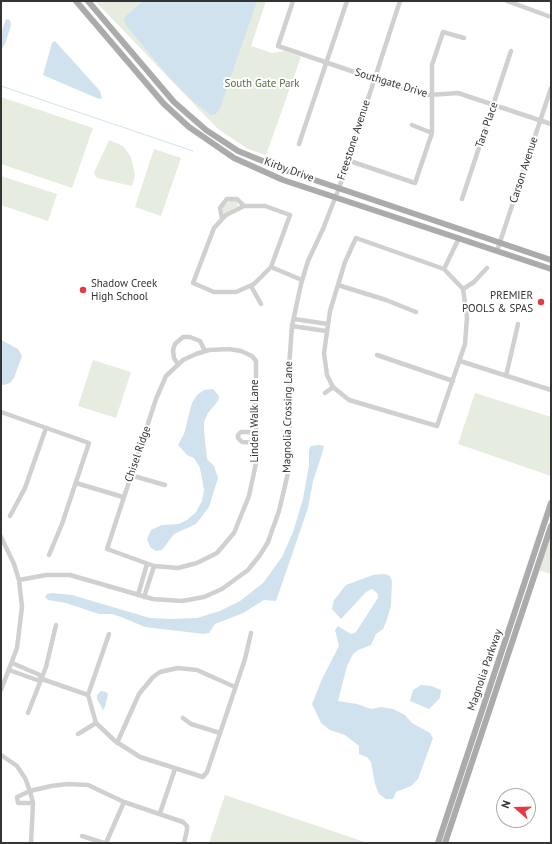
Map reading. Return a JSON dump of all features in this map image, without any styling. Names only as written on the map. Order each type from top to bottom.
[{"type":"main road","name":"Kirby Drive","points":[[76,1],[164,104],[189,128],[214,146],[258,170],[497,251],[543,266],[551,267]]},
{"type":"main road","name":"Kirby Drive","points":[[88,1],[174,102],[206,130],[238,151],[285,170],[551,260]]},
{"type":"main road","points":[[214,146],[220,139]]},
{"type":"main road","name":"Magnolia Parkway","points":[[438,843],[551,503]]},
{"type":"main road","name":"Magnolia Parkway","points":[[445,843],[551,526]]},
{"type":"main road","points":[[522,611],[523,598],[532,574],[529,570]]},
{"type":"street","name":"Southgate Drive","points":[[293,1],[278,46],[410,91],[431,95],[458,93],[551,124]]},
{"type":"street","points":[[299,144],[347,1]]},
{"type":"street","name":"Freestone Avenue","points":[[338,188],[400,1]]},
{"type":"street","points":[[507,1],[551,17]]},
{"type":"street","points":[[348,160],[415,183],[432,133],[432,65],[443,32],[464,38]]},
{"type":"street","name":"Tara Place","points":[[462,199],[511,51]]},
{"type":"street","name":"Carson Avenue","points":[[497,251],[551,88]]},
{"type":"street","points":[[412,125],[432,133]]},
{"type":"street","name":"Magnolia Crossing Lane","points":[[19,580],[46,575],[70,575],[85,578],[144,597],[163,601],[182,601],[204,597],[222,589],[248,570],[268,542],[279,511],[288,473],[290,451],[289,367],[292,326],[302,280],[308,261],[323,229],[338,188]]},
{"type":"street","points":[[222,218],[220,208],[227,199],[237,199],[244,206]]},
{"type":"street","points":[[244,206],[265,206],[290,214],[271,267],[261,279],[251,286],[236,292],[220,293],[193,283],[211,234],[222,218],[244,206]]},
{"type":"street","points":[[356,238],[444,269],[464,289],[467,329],[460,361],[437,426],[349,400],[333,387],[324,364],[326,331],[344,262],[356,238]]},
{"type":"street","points":[[444,269],[458,238]]},
{"type":"street","points":[[271,267],[302,280]]},
{"type":"street","points":[[464,289],[474,282],[487,268]]},
{"type":"street","points":[[338,285],[386,300],[416,312]]},
{"type":"street","points":[[251,286],[261,304]]},
{"type":"street","points":[[294,319],[328,324]]},
{"type":"street","points":[[506,376],[518,324]]},
{"type":"street","points":[[292,326],[326,331]]},
{"type":"street","points":[[178,364],[174,358],[173,350],[175,344],[183,337],[195,338],[200,341],[205,351]]},
{"type":"street","name":"Chisel Ridge","points":[[107,549],[130,475],[166,376],[178,364],[196,354],[205,351],[229,349],[252,356]]},
{"type":"street","points":[[377,355],[453,381]]},
{"type":"street","name":"Linden Walk Lane","points":[[107,549],[154,566],[178,568],[197,563],[217,552],[229,540],[238,527],[249,496],[254,472],[256,443],[256,361],[252,356]]},
{"type":"street","points":[[460,361],[551,391]]},
{"type":"street","points":[[325,394],[333,387]]},
{"type":"street","points":[[1,414],[89,443],[62,524],[49,555]]},
{"type":"street","points":[[10,516],[25,488],[46,428]]},
{"type":"street","points":[[256,432],[242,432],[238,435],[238,438],[242,442],[256,443]]},
{"type":"street","points":[[130,475],[165,485]]},
{"type":"street","points":[[76,483],[123,497]]},
{"type":"street","points":[[1,537],[10,553],[19,580],[22,607],[21,625],[12,663],[1,690]]},
{"type":"street","points":[[138,595],[148,564]]},
{"type":"street","points":[[144,597],[154,566]]},
{"type":"street","points":[[28,713],[42,679],[56,625]]},
{"type":"street","points":[[109,634],[88,695],[96,723],[106,734],[140,757],[203,777],[220,733],[245,658],[251,633]]},
{"type":"street","points":[[12,663],[40,675],[42,679]]},
{"type":"street","points":[[117,742],[139,694],[153,677],[160,672],[178,668],[197,670],[235,687]]},
{"type":"street","points":[[9,670],[37,680],[42,679],[88,695]]},
{"type":"street","points":[[183,718],[191,724],[220,733]]},
{"type":"street","points":[[78,734],[96,723]]},
{"type":"street","points":[[1,755],[17,766],[25,778],[30,791],[33,803],[31,843]]},
{"type":"street","points":[[160,813],[174,769]]},
{"type":"street","points":[[33,803],[21,804],[17,801],[18,796],[30,791],[68,784],[88,785],[124,802],[183,822],[187,826],[184,843]]},
{"type":"street","points":[[82,836],[105,843],[124,802]]},
{"type":"green space","name":"South Gate Park","points":[[95,1],[266,1],[251,46],[272,53],[285,51],[301,57],[266,155],[248,149],[218,129]]},
{"type":"green space","points":[[1,97],[93,128],[72,188],[1,164]]},
{"type":"green space","points":[[109,140],[123,146],[131,157],[135,175],[132,186],[97,178],[94,173]]},
{"type":"green space","points":[[154,149],[181,158],[161,216],[135,207]]},
{"type":"green space","points":[[1,176],[57,194],[48,221],[1,205]]},
{"type":"green space","points":[[231,200],[237,201],[238,206],[225,213],[223,212],[223,207]]},
{"type":"green space","points":[[93,360],[131,372],[116,418],[78,406]]},
{"type":"green space","points":[[475,393],[551,417],[551,476],[458,444]]},
{"type":"green space","points":[[551,522],[551,574],[535,569]]},
{"type":"green space","points":[[225,795],[368,843],[209,843]]},
{"type":"water","points":[[143,1],[257,1],[220,108],[216,114],[211,115],[195,103],[167,75],[126,25],[124,21],[126,16]]},
{"type":"water","points":[[6,19],[10,20],[11,25],[5,44],[1,50],[1,33]]},
{"type":"water","points":[[55,41],[100,91],[102,98],[99,99],[43,75],[52,43]]},
{"type":"water","points":[[1,340],[18,349],[22,356],[14,378],[10,383],[4,385],[1,384]]},
{"type":"water","points":[[213,389],[219,396],[218,401],[208,413],[204,422],[204,431],[207,459],[214,466],[218,478],[209,507],[196,524],[174,534],[162,550],[156,551],[150,547],[147,539],[151,530],[162,525],[179,524],[187,520],[196,512],[202,501],[204,490],[200,468],[194,458],[187,455],[178,445],[184,434],[192,403],[197,395],[204,390]]},
{"type":"water","points":[[311,446],[324,446],[313,481],[308,508],[276,601],[264,600],[243,613],[215,624],[209,633],[204,634],[145,627],[112,614],[99,614],[66,603],[48,600],[45,597],[47,594],[52,593],[72,595],[150,618],[171,619],[197,618],[220,611],[240,601],[263,583],[282,557],[293,532],[303,499],[309,465],[309,450]]},
{"type":"water","points":[[385,574],[390,576],[392,581],[391,606],[386,622],[383,629],[376,634],[371,645],[358,650],[353,654],[347,666],[338,701],[357,704],[371,709],[381,707],[393,709],[405,715],[412,723],[430,733],[433,738],[418,779],[411,786],[396,792],[393,799],[386,799],[379,794],[375,784],[371,762],[367,757],[359,754],[359,746],[345,735],[330,730],[321,723],[312,704],[322,679],[339,646],[335,630],[338,626],[351,634],[356,632],[378,598],[378,594],[372,589],[366,592],[341,619],[332,609],[334,600],[346,585],[373,575]]},
{"type":"water","points":[[421,685],[431,686],[441,690],[440,698],[429,709],[410,701],[413,690]]},
{"type":"water","points":[[101,691],[108,694],[103,710],[97,699],[97,695]]},
{"type":"waterway","points":[[1,86],[193,151]]},
{"type":"place","name":"Shadow Creek High School","points":[[83,290]]},
{"type":"place","name":"PREMIER POOLS & SPAS","points":[[541,302]]}]
